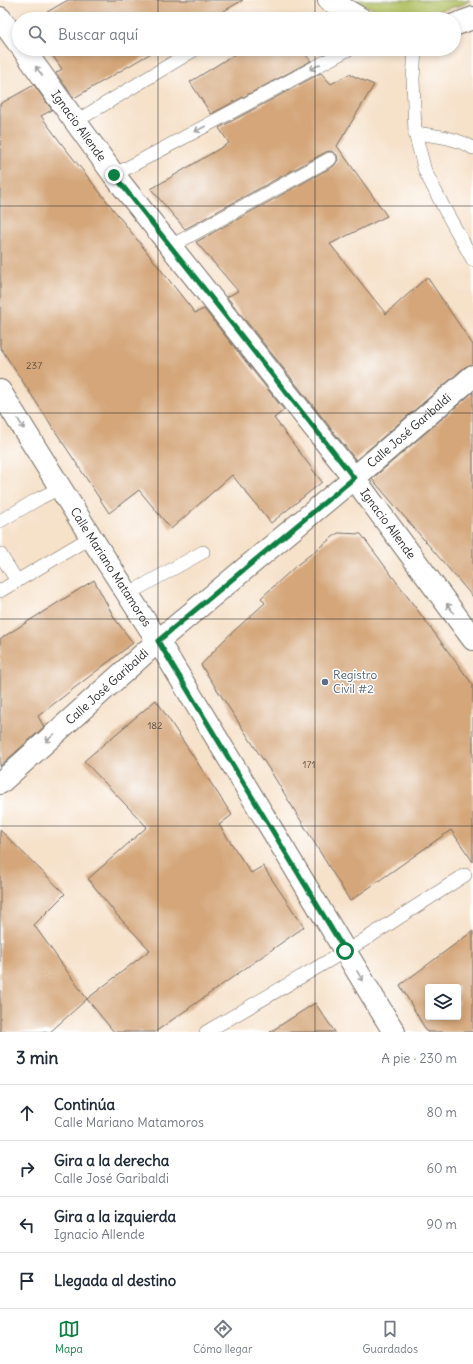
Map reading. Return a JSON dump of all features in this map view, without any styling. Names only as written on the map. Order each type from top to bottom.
[{"type":"street","points":[[329,0],[349,12]]},
{"type":"street","points":[[0,18],[12,34]]},
{"type":"street","points":[[461,22],[473,18]]},
{"type":"street","points":[[461,30],[473,32]]},
{"type":"street","name":"Ignacio Allende","points":[[28,56],[114,175],[354,478],[473,639]]},
{"type":"street","name":"Calle José Garibaldi","points":[[0,783],[158,641],[354,478],[473,376]]},
{"type":"street","name":"Calle Mariano Matamoros","points":[[0,391],[90,536],[158,641],[394,1032]]},
{"type":"lane","points":[[76,122],[184,56]]},
{"type":"lane","points":[[114,175],[336,56]]},
{"type":"lane","points":[[415,56],[413,79],[415,132],[425,171],[473,260]]},
{"type":"lane","points":[[415,132],[440,136],[462,142],[473,148]]},
{"type":"lane","points":[[171,246],[330,158]]},
{"type":"lane","points":[[0,521],[60,488]]},
{"type":"lane","points":[[0,592],[90,536]]},
{"type":"lane","points":[[128,594],[203,552]]},
{"type":"lane","points":[[0,554],[17,581]]},
{"type":"lane","points":[[206,1032],[345,951],[465,876]]},
{"type":"green space","points":[[352,0],[470,0],[462,5],[433,12],[379,11]]},
{"type":"building","points":[[68,0],[243,0],[222,12],[47,12]]},
{"type":"building","points":[[53,56],[146,56],[74,98],[56,73],[62,69]]},
{"type":"building","points":[[232,56],[307,56],[311,61],[211,114],[190,82]]},
{"type":"building","points":[[321,73],[331,84],[349,74],[374,85],[337,146],[387,216],[330,244],[386,314],[427,277],[473,345],[473,364],[465,367],[356,460],[227,297],[238,291],[196,242],[334,166],[338,160],[337,155],[331,151],[326,152],[185,229],[151,189],[229,143],[219,128]]},
{"type":"building","points":[[34,85],[52,110],[41,116],[61,143],[195,313],[204,309],[284,410],[274,418],[322,482],[271,523],[232,475],[171,529],[139,490],[109,513],[0,347],[0,104]]},
{"type":"building","points":[[473,392],[473,597],[372,479]]},
{"type":"building","points":[[338,533],[361,534],[473,685],[473,862],[451,830],[350,901],[273,775],[201,665],[225,639],[265,603],[261,598],[297,565]]},
{"type":"building","points":[[94,580],[115,619],[133,643],[38,716],[44,727],[0,766],[0,639]]},
{"type":"building","points":[[156,700],[232,815],[219,825],[251,873],[263,866],[304,927],[155,1032],[114,1032],[87,999],[150,950],[117,915],[88,879],[147,827],[84,761]]},
{"type":"building","points":[[0,830],[65,894],[34,925],[87,999],[50,1032],[0,1032]]},
{"type":"building","points":[[473,931],[473,1032],[427,1032],[400,985]]},
{"type":"building","points":[[315,1003],[335,1032],[270,1032]]},
{"type":"place","name":"Registro Civil #2","points":[[325,682]]},
{"type":"route","points":[[114,175],[354,478],[158,641],[345,951]]}]
